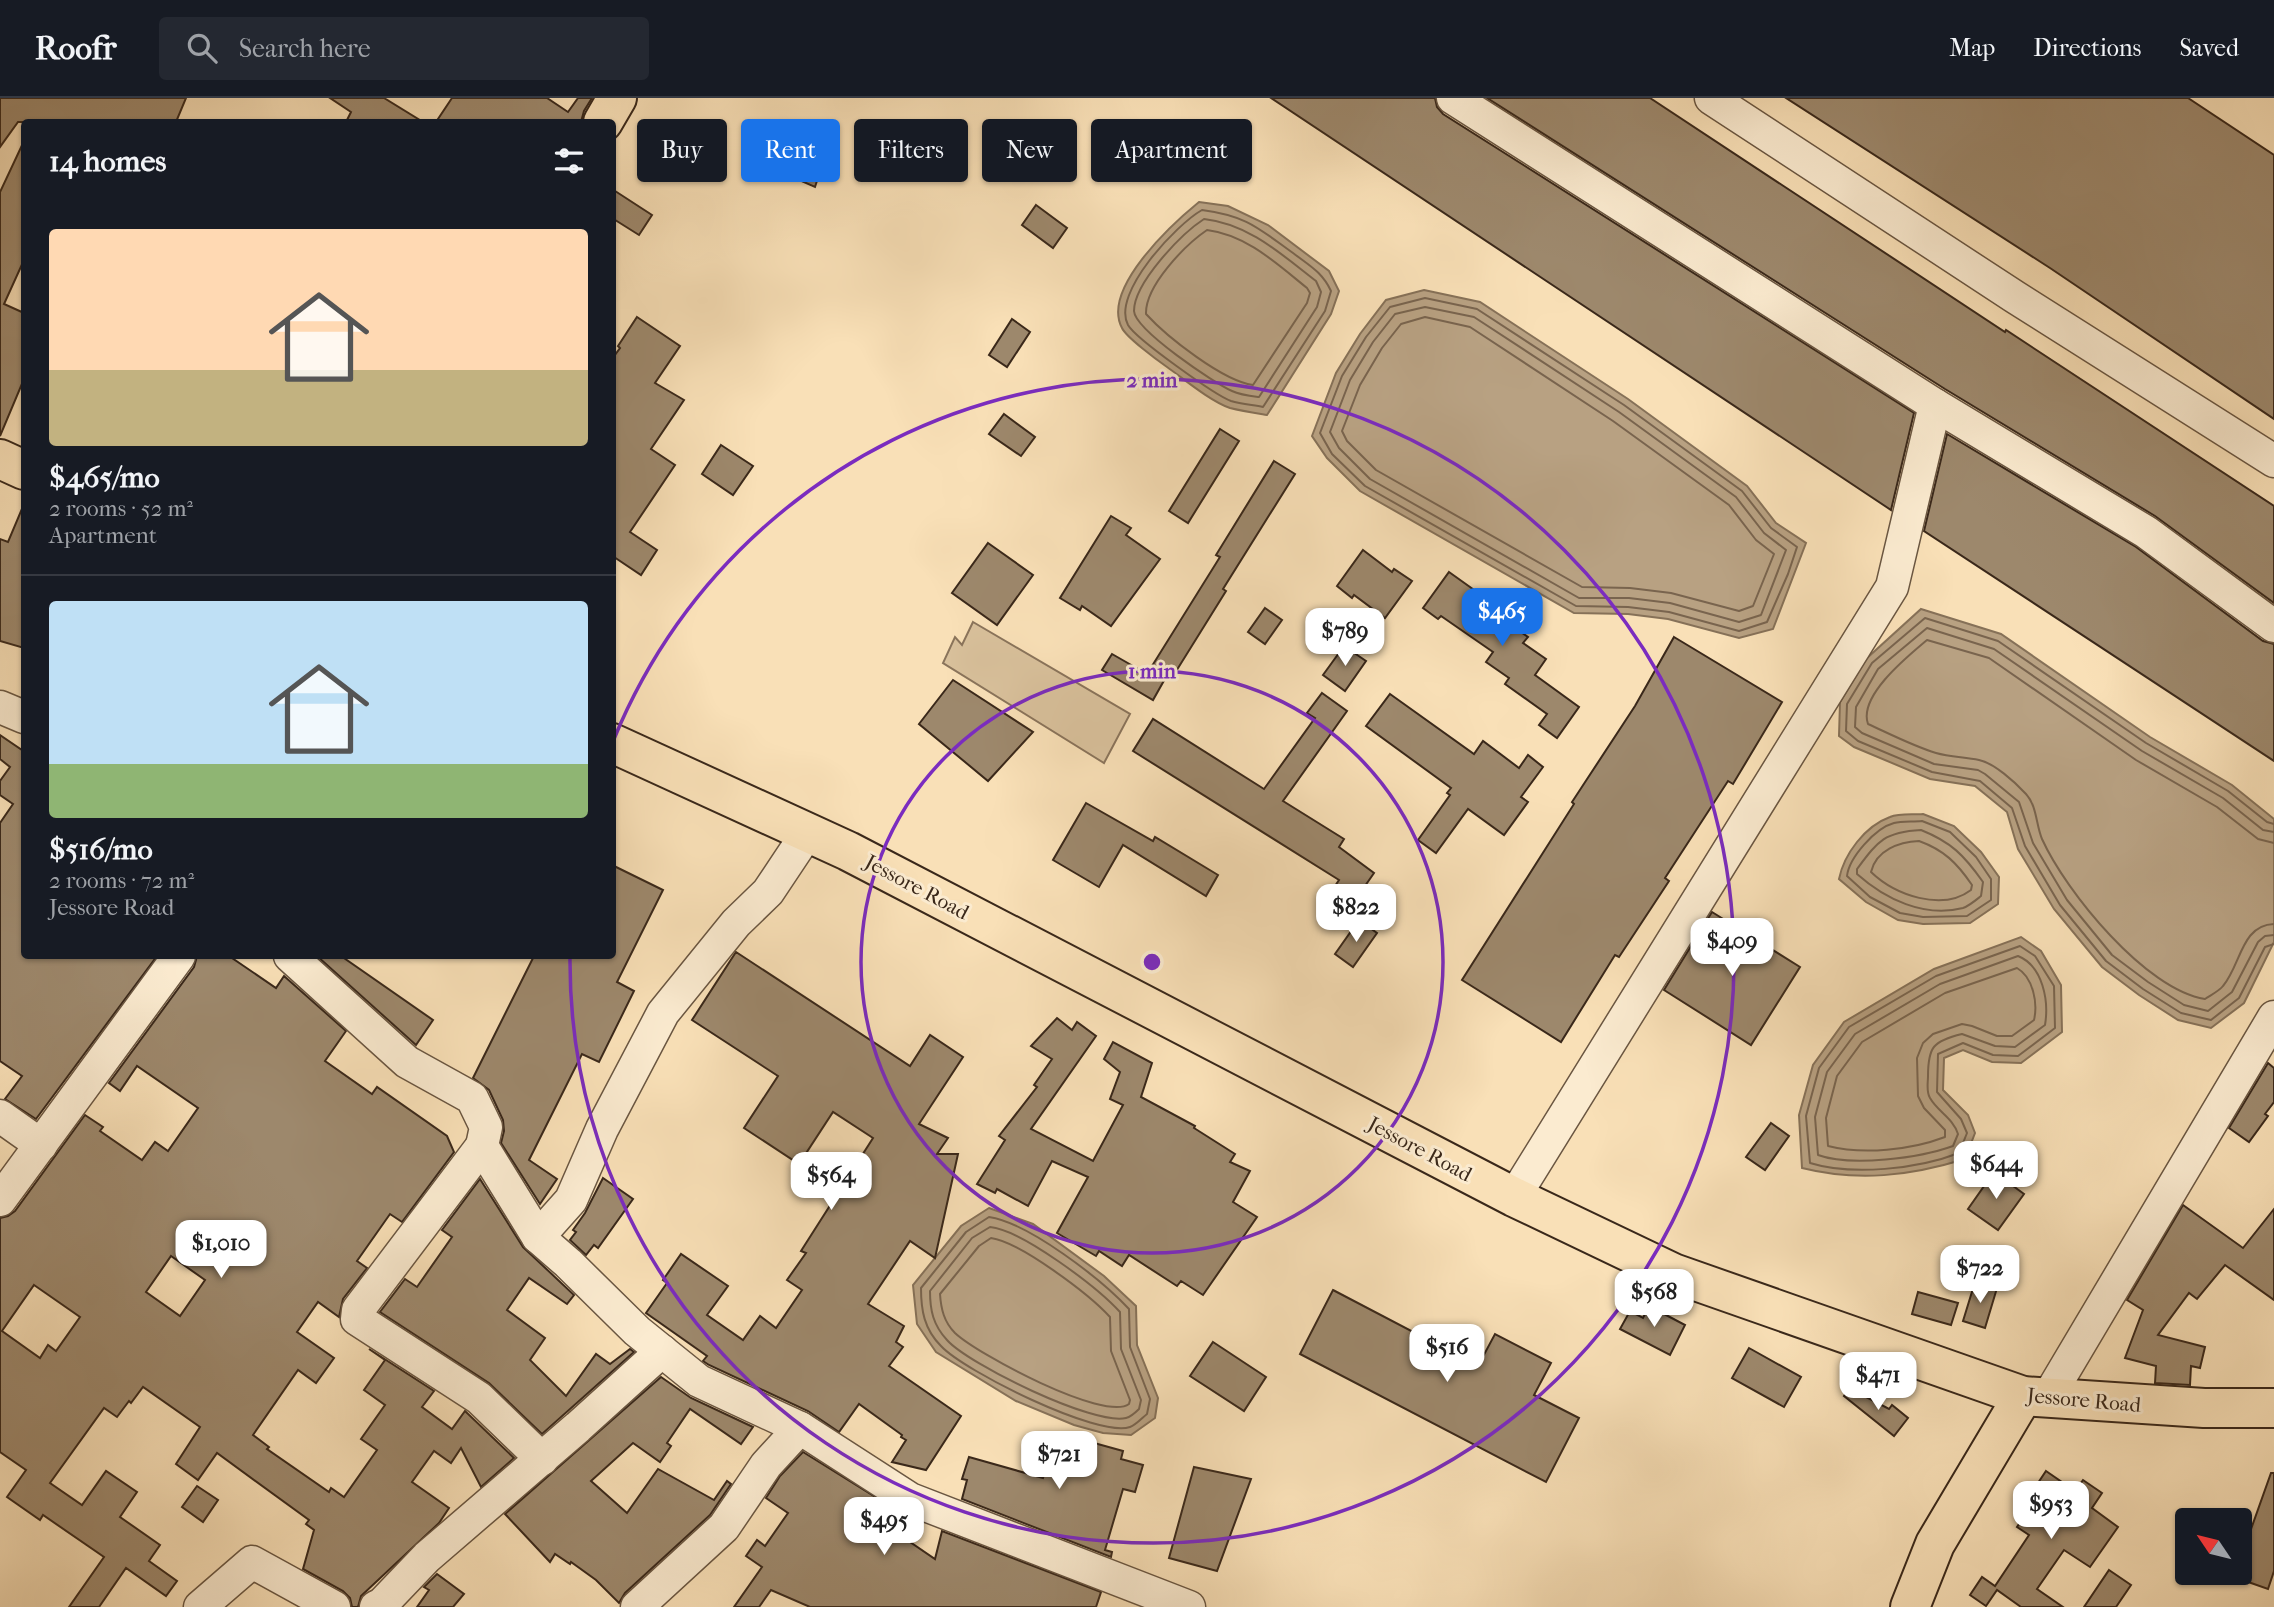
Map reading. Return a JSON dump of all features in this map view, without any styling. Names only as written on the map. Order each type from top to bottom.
[{"type":"main road","points":[[605,119],[617,98]]},
{"type":"main road","points":[[0,459],[21,469]]},
{"type":"main road","name":"Jessore Road","points":[[616,745],[848,851],[1514,1197],[1673,1273],[2035,1398],[2204,1408],[2274,1408]]},
{"type":"main road","points":[[1910,1607],[1935,1544],[2035,1398]]},
{"type":"main road","points":[[1932,1607],[1951,1560],[2035,1398]]},
{"type":"street","points":[[1453,98],[1935,405],[2146,532],[2274,626]]},
{"type":"street","points":[[1711,98],[2015,297],[2274,461]]},
{"type":"street","points":[[1514,1197],[1892,587],[1935,405]]},
{"type":"street","points":[[0,707],[21,716]]},
{"type":"street","points":[[538,1237],[571,1200],[602,1129],[663,1013],[728,933],[768,892],[808,832]]},
{"type":"street","points":[[0,1200],[177,959]]},
{"type":"street","points":[[293,959],[407,1062],[472,1098],[485,1127],[482,1146],[358,1310],[357,1319],[415,1354],[479,1398],[542,1459]]},
{"type":"street","points":[[2035,1398],[2274,1017]]},
{"type":"street","points":[[0,1116],[41,1145]]},
{"type":"street","points":[[482,1146],[538,1237],[638,1331],[699,1381],[800,1428],[910,1499],[1189,1607]]},
{"type":"street","points":[[376,1607],[427,1557],[542,1459],[662,1351]]},
{"type":"street","points":[[637,1607],[724,1527],[766,1465],[800,1428]]},
{"type":"street","points":[[201,1607],[252,1562],[334,1607]]},
{"type":"shaded area","points":[[973,622],[1130,714],[1104,763],[943,663],[955,637],[962,645]]},
{"type":"water","points":[[1199,202],[1228,206],[1268,225],[1329,271],[1339,291],[1331,314],[1267,415],[1230,408],[1214,400],[1149,354],[1122,328],[1118,312],[1121,295],[1130,277],[1157,241]]},
{"type":"water","points":[[1424,290],[1480,302],[1628,399],[1747,486],[1776,523],[1806,543],[1773,629],[1739,638],[1668,619],[1628,614],[1574,613],[1360,491],[1327,458],[1312,436],[1336,373],[1360,334],[1386,300]]},
{"type":"water","points":[[1921,609],[2001,634],[2150,737],[2232,785],[2274,819],[2274,942],[2244,1003],[2211,1028],[2178,1020],[2102,967],[2054,909],[2018,849],[2007,812],[1975,786],[1930,779],[1854,747],[1839,736],[1840,702],[1866,659]]},
{"type":"water","points":[[1923,814],[1954,826],[1981,852],[1999,877],[1998,904],[1970,923],[1923,924],[1898,920],[1866,902],[1839,879],[1851,851],[1872,827],[1894,816]]},
{"type":"water","points":[[2021,937],[2041,951],[2061,985],[2062,1032],[2021,1063],[1992,1062],[1963,1050],[1944,1058],[1943,1090],[1968,1115],[1975,1133],[1965,1159],[1924,1170],[1884,1175],[1843,1175],[1802,1168],[1799,1115],[1813,1065],[1844,1022],[1934,969]]},
{"type":"water","points":[[989,1208],[1033,1224],[1104,1276],[1136,1306],[1137,1345],[1158,1398],[1155,1418],[1131,1435],[1103,1433],[1074,1425],[1016,1401],[936,1352],[917,1324],[913,1285],[961,1226]]},
{"type":"building","points":[[0,98],[186,98],[177,119],[21,119],[0,147]]},
{"type":"building","points":[[330,98],[384,98],[418,119],[348,119],[351,112]]},
{"type":"building","points":[[452,98],[547,98],[568,112],[578,98],[592,98],[582,119],[438,119]]},
{"type":"building","points":[[1271,98],[1435,98],[1437,107],[1443,114],[1914,413],[1891,510]]},
{"type":"building","points":[[1487,98],[1650,98],[2274,506],[2274,603],[2155,516],[1945,389]]},
{"type":"building","points":[[1786,98],[2188,98],[2274,155],[2274,419],[2050,268]]},
{"type":"building","points":[[21,147],[21,267],[4,304],[21,312],[21,386],[0,436],[0,192]]},
{"type":"building","points":[[804,182],[817,182],[815,187]]},
{"type":"building","points":[[616,192],[652,215],[639,235],[616,221]]},
{"type":"building","points":[[1036,205],[1067,228],[1053,248],[1022,225]]},
{"type":"building","points":[[637,317],[680,346],[655,383],[684,400],[651,449],[675,465],[630,532],[657,550],[641,575],[616,558],[618,346]]},
{"type":"building","points":[[1012,319],[1030,332],[1007,367],[989,355]]},
{"type":"building","points":[[1004,414],[1035,437],[1021,456],[989,434]]},
{"type":"building","points":[[1220,429],[1239,441],[1188,523],[1169,511]]},
{"type":"building","points":[[1947,434],[2136,547],[2263,641],[2274,644],[2274,761],[1924,531]]},
{"type":"building","points":[[721,445],[753,466],[733,495],[702,474]]},
{"type":"building","points":[[1274,461],[1295,474],[1223,589],[1226,591],[1175,673],[1170,670],[1153,700],[1102,670],[1112,654],[1147,674],[1220,557],[1216,555]]},
{"type":"building","points":[[21,511],[21,647],[0,641],[0,539],[8,542]]},
{"type":"building","points":[[1111,516],[1131,528],[1126,535],[1160,559],[1111,626],[1082,606],[1080,610],[1060,598]]},
{"type":"building","points":[[988,543],[1033,575],[997,625],[952,593]]},
{"type":"building","points":[[1363,550],[1392,572],[1394,569],[1412,581],[1385,618],[1337,586]]},
{"type":"building","points":[[1449,572],[1491,602],[1493,598],[1509,610],[1502,619],[1528,637],[1523,643],[1546,659],[1535,675],[1579,707],[1557,738],[1539,725],[1547,714],[1505,684],[1509,678],[1486,662],[1493,652],[1441,616],[1438,619],[1423,608]]},
{"type":"building","points":[[1265,608],[1282,620],[1265,644],[1248,632]]},
{"type":"building","points":[[1674,637],[1782,702],[1733,784],[1728,781],[1665,878],[1669,881],[1619,957],[1615,955],[1561,1042],[1462,980],[1635,706]]},
{"type":"building","points":[[1344,646],[1366,661],[1345,691],[1323,675]]},
{"type":"building","points":[[953,680],[1033,732],[988,781],[919,724]]},
{"type":"building","points":[[1322,693],[1347,711],[1283,801],[1344,839],[1339,847],[1374,873],[1351,906],[1331,892],[1339,880],[1133,751],[1153,719],[1264,789],[1315,718],[1307,713]]},
{"type":"building","points":[[1390,694],[1474,754],[1483,741],[1519,768],[1528,755],[1543,767],[1521,797],[1528,802],[1504,835],[1468,809],[1436,853],[1418,840],[1450,795],[1447,793],[1451,788],[1366,726]]},
{"type":"building","points":[[0,735],[21,749],[21,959],[155,959],[36,1119],[5,1099],[22,1076],[0,1061],[0,823],[13,804],[0,795],[0,781],[10,767],[0,759]]},
{"type":"building","points":[[1086,803],[1153,841],[1155,837],[1218,875],[1206,896],[1123,845],[1099,887],[1053,860]]},
{"type":"building","points":[[616,867],[663,890],[617,982],[634,991],[599,1062],[582,1054],[529,1160],[557,1179],[540,1204],[501,1143],[503,1120],[489,1090],[473,1078],[532,959],[616,959]]},
{"type":"building","points":[[1712,912],[1800,967],[1751,1045],[1664,990]]},
{"type":"building","points":[[1359,920],[1377,933],[1353,967],[1335,954]]},
{"type":"building","points":[[736,952],[910,1066],[930,1035],[963,1057],[919,1124],[948,1138],[937,1154],[958,1154],[935,1258],[910,1241],[868,1304],[904,1326],[896,1342],[903,1347],[889,1366],[961,1416],[926,1470],[892,1462],[906,1440],[859,1404],[839,1432],[808,1411],[709,1365],[703,1361],[707,1356],[646,1313],[667,1283],[663,1280],[681,1254],[728,1286],[707,1315],[743,1340],[760,1316],[776,1328],[802,1290],[787,1280],[806,1253],[801,1251],[873,1138],[833,1112],[799,1164],[744,1128],[778,1076],[692,1020]]},
{"type":"building","points":[[196,959],[233,959],[276,988],[284,976],[346,1031],[325,1061],[372,1094],[377,1087],[447,1136],[454,1152],[402,1222],[390,1214],[357,1261],[367,1268],[343,1299],[339,1317],[318,1302],[297,1332],[334,1358],[316,1383],[298,1370],[253,1435],[269,1447],[267,1449],[329,1492],[331,1488],[344,1497],[377,1450],[361,1439],[385,1405],[364,1390],[385,1360],[369,1349],[434,1391],[422,1407],[452,1429],[465,1411],[514,1458],[481,1487],[461,1448],[451,1463],[434,1451],[412,1482],[449,1508],[439,1523],[361,1596],[358,1607],[352,1607],[350,1598],[343,1591],[303,1569],[314,1530],[306,1524],[309,1520],[217,1453],[198,1480],[176,1464],[200,1427],[143,1387],[117,1417],[104,1408],[50,1483],[82,1505],[106,1471],[137,1492],[120,1517],[160,1545],[149,1561],[177,1581],[166,1596],[126,1568],[99,1607],[69,1607],[104,1557],[43,1515],[40,1520],[7,1497],[26,1470],[0,1452],[0,1218],[15,1211],[85,1115],[103,1127],[100,1131],[142,1160],[155,1142],[168,1151],[198,1108],[137,1066],[120,1091],[109,1083],[194,967]],"holes":[[[171,1256],[205,1280],[180,1316],[146,1292]],[[34,1285],[80,1317],[56,1351],[48,1345],[40,1358],[2,1331]]]},
{"type":"building","points":[[320,959],[345,959],[433,1020],[416,1045]]},
{"type":"building","points":[[1057,1018],[1072,1030],[1077,1022],[1096,1036],[1031,1129],[1093,1161],[1123,1105],[1110,1099],[1120,1072],[1104,1059],[1113,1042],[1152,1063],[1141,1097],[1195,1126],[1194,1128],[1235,1154],[1230,1162],[1250,1171],[1233,1202],[1257,1217],[1203,1295],[1181,1281],[1177,1286],[1129,1255],[1122,1266],[1099,1251],[1096,1256],[1057,1233],[1088,1177],[1052,1161],[1028,1206],[997,1189],[995,1193],[977,1184],[1005,1140],[999,1136],[1037,1087],[1034,1085],[1052,1059],[1031,1046]]},
{"type":"building","points":[[2268,1063],[2274,1068],[2274,1102],[2265,1114],[2268,1116],[2249,1142],[2229,1128]]},
{"type":"building","points":[[1771,1123],[1789,1136],[1765,1170],[1746,1157]]},
{"type":"building","points":[[1994,1172],[2024,1194],[1998,1230],[1968,1209]]},
{"type":"building","points":[[603,1178],[633,1199],[598,1248],[594,1245],[586,1255],[570,1240]]},
{"type":"building","points":[[480,1179],[523,1247],[574,1295],[567,1304],[529,1278],[507,1310],[545,1338],[530,1360],[566,1396],[596,1354],[610,1364],[630,1349],[634,1352],[542,1434],[489,1383],[380,1312],[405,1279],[417,1287],[452,1237],[442,1230]]},
{"type":"building","points":[[2183,1205],[2243,1248],[2274,1209],[2274,1300],[2225,1265],[2197,1299],[2189,1293],[2158,1335],[2205,1347],[2200,1368],[2191,1366],[2190,1385],[2155,1383],[2156,1366],[2125,1358],[2143,1310],[2127,1300]]},
{"type":"building","points":[[1975,1282],[1997,1288],[1985,1328],[1963,1321]]},
{"type":"building","points":[[1333,1290],[1478,1366],[1495,1334],[1551,1363],[1534,1395],[1579,1418],[1546,1482],[1300,1354]]},
{"type":"building","points":[[1918,1292],[1958,1303],[1951,1325],[1912,1314]]},
{"type":"building","points":[[1649,1306],[1685,1325],[1670,1355],[1620,1329],[1630,1311],[1643,1318]]},
{"type":"building","points":[[1213,1342],[1266,1377],[1244,1411],[1190,1376]]},
{"type":"building","points":[[1749,1348],[1801,1377],[1784,1407],[1732,1378]]},
{"type":"building","points":[[661,1377],[691,1398],[753,1427],[741,1444],[690,1409],[667,1443],[671,1446],[660,1462],[633,1443],[591,1481],[627,1513],[658,1469],[714,1500],[727,1481],[731,1484],[710,1515],[625,1593],[619,1603],[596,1580],[571,1562],[570,1564],[555,1554],[550,1562],[505,1514]]},
{"type":"building","points":[[1849,1388],[1889,1409],[1892,1405],[1908,1418],[1894,1436],[1844,1396]]},
{"type":"building","points":[[1058,1433],[1123,1451],[1121,1459],[1143,1465],[1135,1492],[1123,1489],[1105,1550],[1112,1552],[1111,1557],[962,1499],[967,1480],[962,1479],[969,1457],[1043,1478]]},
{"type":"building","points":[[803,1452],[909,1518],[897,1533],[935,1559],[942,1531],[1101,1592],[1096,1607],[810,1607],[771,1590],[759,1607],[734,1607],[762,1567],[746,1556],[757,1540],[765,1546],[788,1513],[766,1498],[780,1476]]},
{"type":"building","points":[[1194,1467],[1251,1479],[1217,1571],[1169,1558]]},
{"type":"building","points":[[2046,1471],[2075,1491],[2083,1480],[2102,1493],[2092,1508],[2118,1527],[2090,1567],[2064,1550],[2037,1589],[2063,1607],[2021,1607],[1997,1590],[1986,1606],[1970,1595],[1982,1577],[1995,1586],[2029,1535],[2017,1527],[2031,1506],[2026,1501]]},
{"type":"building","points":[[2271,1473],[2274,1473],[2274,1571],[2268,1589],[2252,1583],[2252,1526]]},
{"type":"building","points":[[197,1486],[218,1500],[203,1522],[182,1507]]},
{"type":"building","points":[[2109,1570],[2131,1585],[2116,1607],[2084,1607]]},
{"type":"building","points":[[437,1574],[464,1594],[453,1607],[417,1607],[429,1590],[424,1587]]}]
